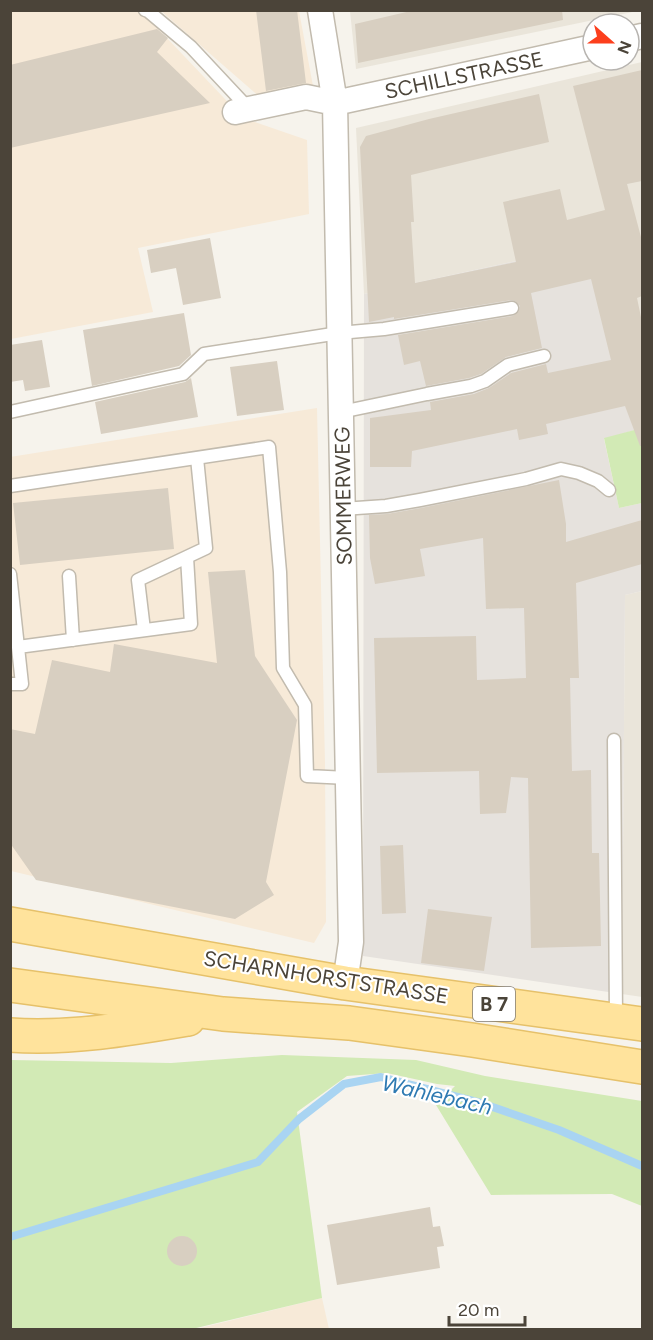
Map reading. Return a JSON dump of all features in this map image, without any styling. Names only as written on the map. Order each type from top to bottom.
[{"type":"main road","name":"SCHARNHORSTSTRASSE","points":[[15,923],[345,983],[629,1022]]},
{"type":"main road","name":"SCHARNHORSTSTRASSE","points":[[10,985],[223,1014],[349,1023],[642,1067]]},
{"type":"main road","points":[[10,1035],[81,1035],[223,1014]]},
{"type":"street","name":"SOMMERWEG","points":[[320,10],[335,103],[351,942],[345,983]]},
{"type":"street","name":"SCHILLSTRASSE","points":[[335,103],[581,50]]},
{"type":"street","points":[[242,110],[306,97],[335,103]]},
{"type":"lane","points":[[145,10],[191,47],[242,110]]},
{"type":"lane","points":[[10,412],[183,374],[204,354],[512,309]]},
{"type":"lane","points":[[341,412],[471,386],[485,381],[508,365],[544,356]]},
{"type":"lane","points":[[10,486],[269,447],[280,572],[283,668],[305,705],[307,776],[348,778]]},
{"type":"lane","points":[[144,630],[138,580],[206,548],[197,458]]},
{"type":"lane","points":[[342,509],[420,501],[561,470],[579,473],[598,481],[609,490]]},
{"type":"lane","points":[[18,647],[191,624],[187,557]]},
{"type":"lane","points":[[10,574],[22,684],[10,684]]},
{"type":"lane","points":[[69,576],[73,640]]},
{"type":"lane","points":[[614,740],[617,961],[629,1022]]},
{"type":"shaded area","points":[[642,10],[581,12],[581,23],[356,69],[350,11]]},
{"type":"shaded area","points":[[11,11],[161,11],[145,15],[243,118],[307,140],[309,214],[138,248],[153,312],[11,339]]},
{"type":"shaded area","points":[[161,11],[299,11],[313,86],[261,98]]},
{"type":"shaded area","points":[[641,62],[642,340],[612,240],[364,294],[356,128],[599,72],[641,72]]},
{"type":"shaded area","points":[[612,240],[642,340],[642,428],[604,439],[619,508],[642,503],[642,591],[625,595],[622,994],[363,956],[364,294]]},
{"type":"shaded area","points":[[317,408],[326,922],[314,943],[11,871],[10,457]]},
{"type":"shaded area","points":[[642,591],[642,997],[622,994],[625,595]]},
{"type":"shaded area","points":[[322,1298],[329,1329],[192,1330]]},
{"type":"green space","points":[[642,428],[642,503],[619,508],[604,438]]},
{"type":"green space","points":[[282,1055],[416,1060],[485,1076],[642,1101],[642,1206],[612,1194],[491,1195],[436,1105],[455,1086],[387,1073],[347,1076],[297,1112],[322,1298],[192,1329],[11,1329],[11,1060],[171,1063]]},
{"type":"building","points":[[256,10],[297,10],[306,83],[266,91]]},
{"type":"building","points":[[415,10],[562,10],[563,20],[358,63],[355,24]]},
{"type":"building","points":[[157,29],[168,38],[157,52],[210,103],[10,148],[10,65]]},
{"type":"building","points":[[641,70],[642,181],[627,184],[642,241],[642,296],[637,298],[642,322],[642,446],[640,446],[625,406],[546,424],[548,434],[519,440],[517,429],[412,451],[411,467],[370,467],[370,418],[431,410],[430,402],[474,394],[489,388],[511,373],[546,364],[548,373],[611,360],[591,279],[531,293],[542,348],[506,357],[481,374],[469,378],[426,386],[420,361],[404,365],[398,335],[513,316],[519,311],[520,306],[511,300],[369,322],[360,147],[366,136],[539,94],[549,142],[411,175],[415,283],[516,262],[503,202],[560,189],[567,220],[605,210],[573,86]]},
{"type":"building","points":[[210,238],[221,298],[183,305],[176,268],[151,273],[147,250]]},
{"type":"building","points":[[184,313],[191,355],[179,366],[92,386],[83,330]]},
{"type":"building","points":[[42,340],[50,387],[25,391],[23,380],[10,382],[10,345]]},
{"type":"building","points":[[277,361],[284,410],[237,416],[230,367]]},
{"type":"building","points":[[191,378],[198,417],[101,434],[95,402],[185,382]]},
{"type":"building","points":[[559,480],[566,524],[566,542],[642,520],[642,564],[576,583],[579,678],[570,678],[572,771],[591,770],[592,853],[599,853],[601,946],[531,948],[528,778],[511,777],[506,813],[480,814],[479,771],[377,773],[374,638],[476,636],[477,680],[526,678],[524,608],[486,609],[483,538],[420,549],[425,576],[375,584],[370,558],[369,515],[421,508]]},
{"type":"building","points":[[168,488],[174,549],[20,565],[13,503]]},
{"type":"building","points":[[245,570],[255,656],[297,720],[266,882],[274,895],[235,919],[36,880],[10,843],[10,729],[35,734],[52,660],[110,672],[114,644],[217,663],[208,572]]},
{"type":"building","points":[[403,845],[406,913],[382,914],[380,846]]},
{"type":"building","points":[[428,909],[492,917],[484,971],[421,963]]},
{"type":"building","points":[[430,1207],[433,1227],[440,1226],[444,1246],[437,1247],[440,1268],[337,1285],[327,1225]]},
{"type":"building","points":[[182,1236],[193,1240],[197,1251],[193,1262],[182,1266],[171,1262],[167,1251],[171,1240]]},
{"type":"waterway","name":"Wahlebach","points":[[10,1237],[258,1162],[299,1119],[344,1084],[381,1077],[478,1102],[559,1130],[642,1166]]}]
